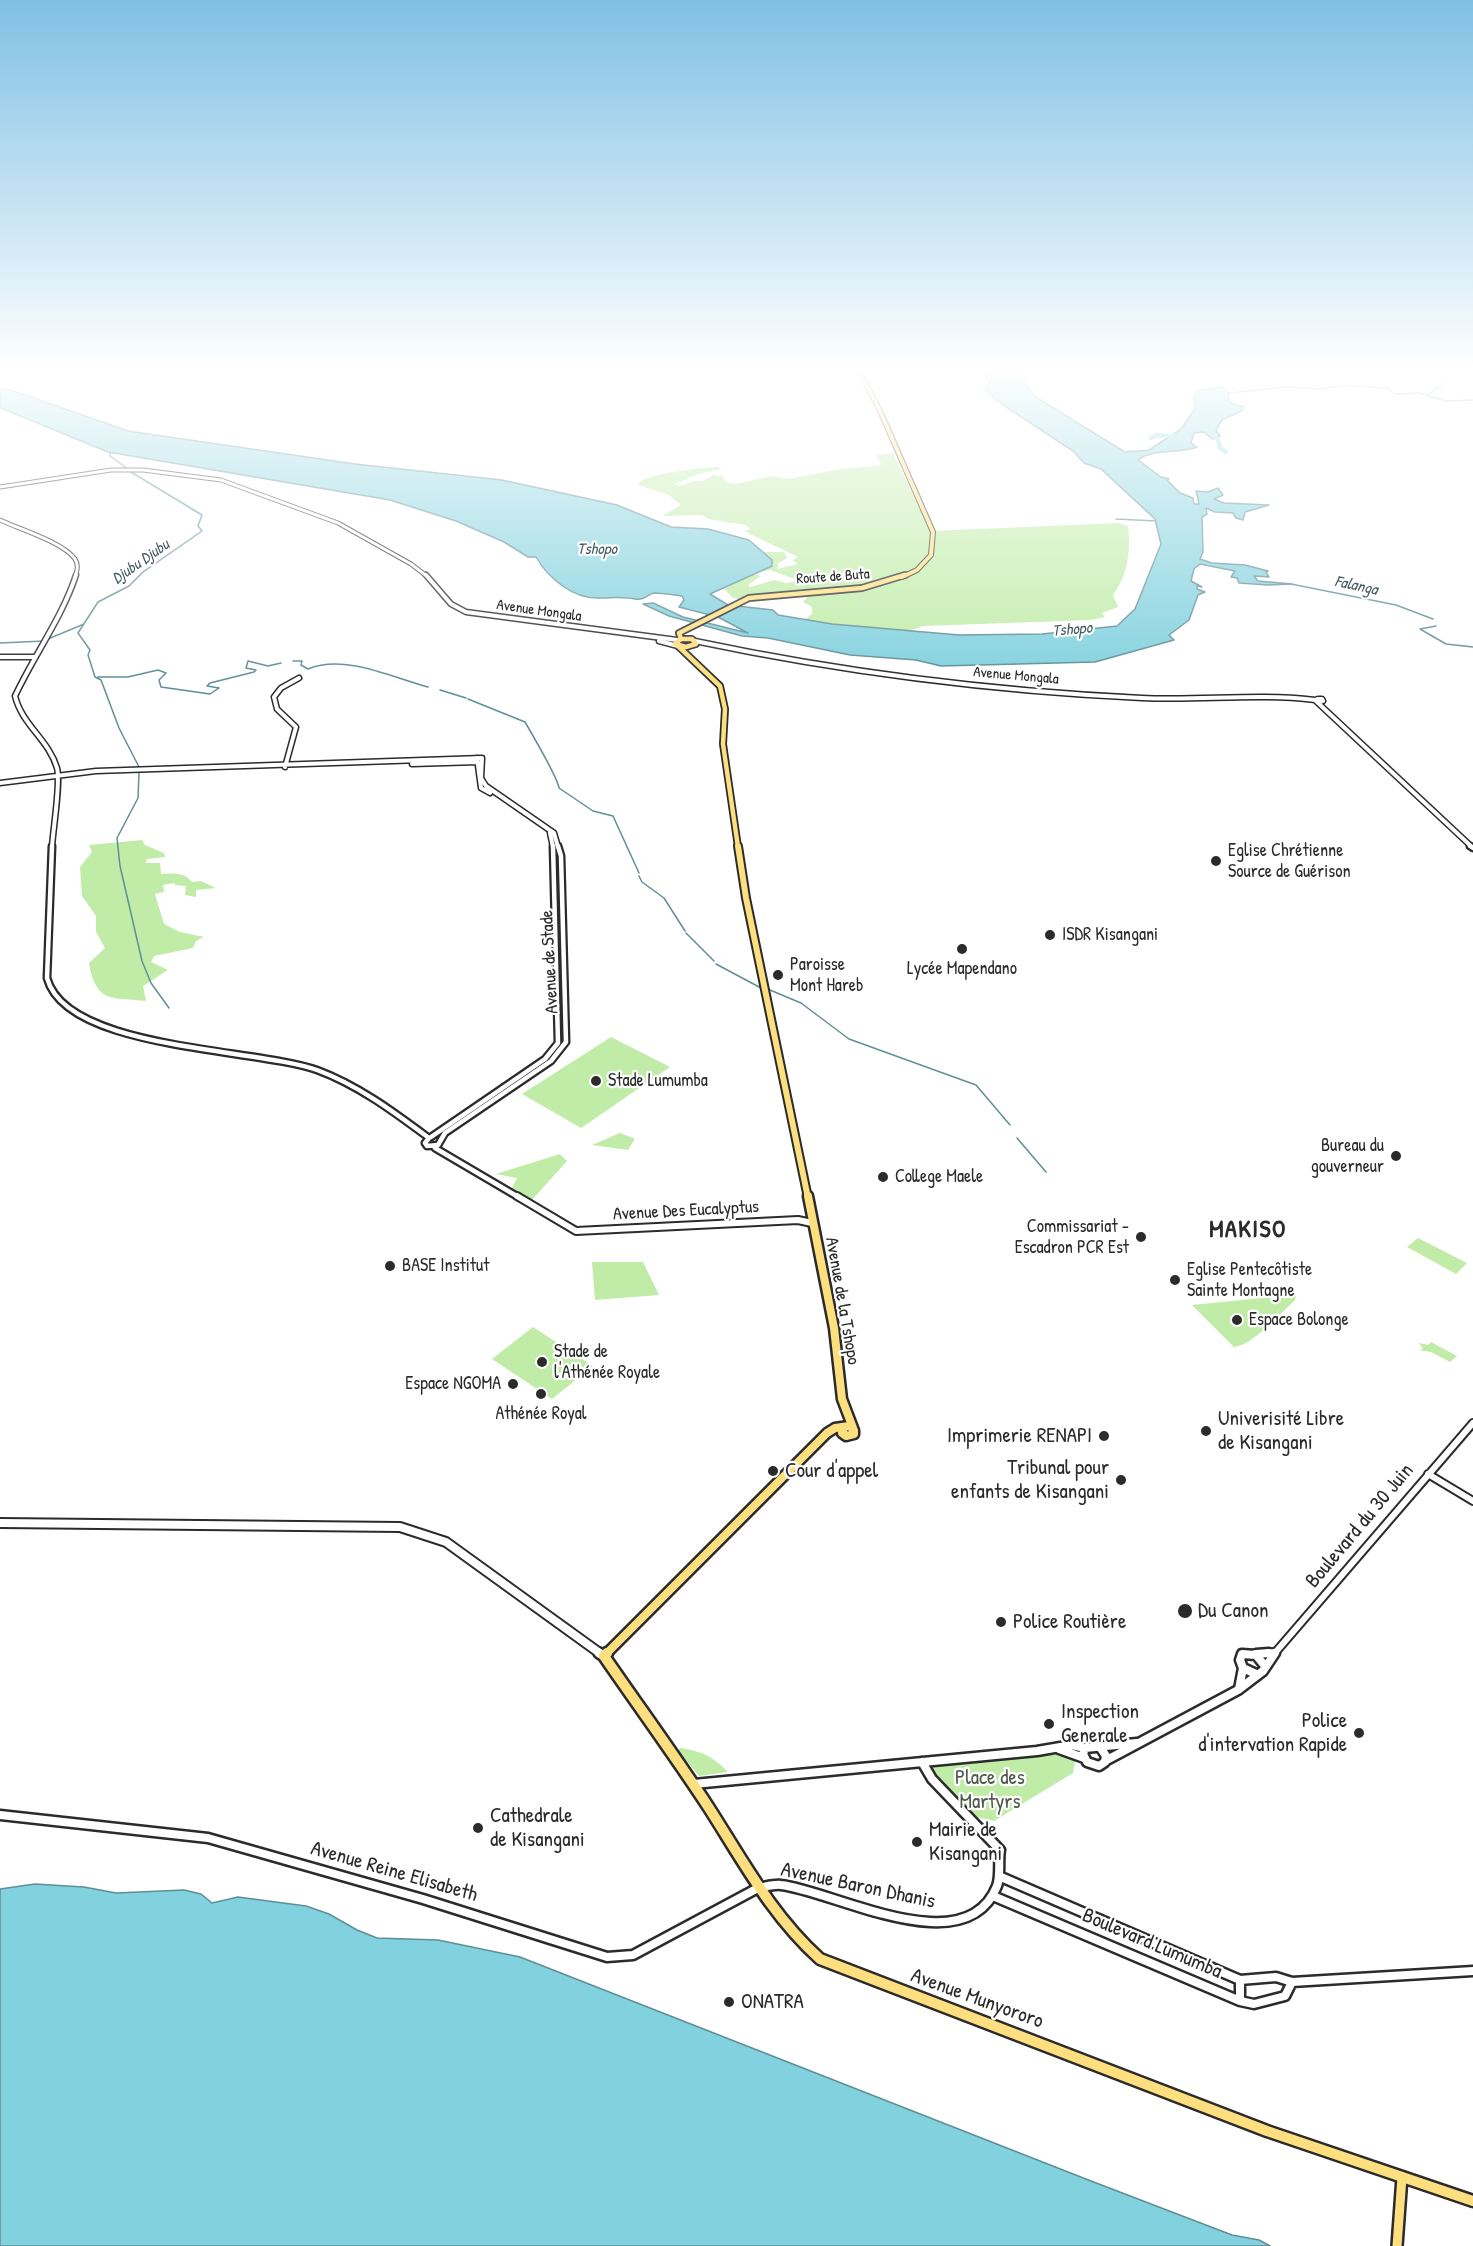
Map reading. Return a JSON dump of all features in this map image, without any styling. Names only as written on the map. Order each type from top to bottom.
[{"type":"highway","name":"Route de Buta","points":[[679,639],[679,633],[740,602],[787,592],[859,589],[885,584],[916,572],[930,558],[934,544],[933,532],[907,473]]},
{"type":"highway","points":[[678,646],[674,643],[679,639],[691,647]]},
{"type":"highway","name":"Avenue de la Tshopo","points":[[604,1656],[821,1440],[846,1429],[846,1412],[834,1328],[746,898],[723,744],[725,709],[720,686],[691,647],[678,646]]},
{"type":"highway","name":"Avenue Munyororo","points":[[604,1656],[692,1785],[758,1888],[794,1936],[820,1959],[1247,2123],[1473,2201]]},
{"type":"main road","points":[[0,1523],[400,1527],[446,1542],[604,1656]]},
{"type":"main road","points":[[1397,2246],[1402,2176]]},
{"type":"street","name":"Avenue Mongala","points":[[0,486],[79,473]]},
{"type":"street","name":"Avenue Mongala","points":[[168,473],[203,477],[242,486],[338,524],[411,564],[434,584],[451,604],[473,614],[652,638]]},
{"type":"street","points":[[0,520],[64,549],[76,560],[78,569],[77,580],[35,656],[15,699],[20,713],[53,758],[59,777],[49,877],[51,894],[46,966],[48,984],[55,996],[82,1017],[110,1029],[160,1041],[299,1064],[335,1076],[375,1098],[430,1138],[441,1141],[445,1151]]},
{"type":"street","points":[[652,638],[679,639]]},
{"type":"street","points":[[652,638],[678,646]]},
{"type":"street","name":"Avenue Mongala","points":[[718,646],[882,675],[1089,695],[1160,699],[1274,697],[1317,701]]},
{"type":"street","points":[[691,647],[718,646]]},
{"type":"street","points":[[0,657],[35,656]]},
{"type":"street","points":[[285,766],[296,727],[278,709],[274,697],[288,684],[299,678]]},
{"type":"street","points":[[288,684],[304,680]]},
{"type":"street","points":[[1317,701],[1322,709],[1473,848]]},
{"type":"street","points":[[0,784],[142,770],[479,760],[481,788],[547,829],[553,839],[559,1038],[556,1048],[545,1059],[467,1110],[430,1138],[426,1144],[445,1151]]},
{"type":"street","name":"Avenue de Stade","points":[[434,1147],[445,1133],[551,1061],[564,1046],[567,1030],[561,856],[557,840],[549,828],[486,786],[481,778],[479,760]]},
{"type":"street","points":[[467,1110],[474,1113]]},
{"type":"street","name":"Avenue Des Eucalyptus","points":[[445,1151],[576,1231],[798,1220],[812,1223]]},
{"type":"street","name":"Avenue Des Eucalyptus","points":[[798,1220],[810,1213]]},
{"type":"street","name":"Boulevard du 30 Juin","points":[[1265,1666],[1473,1423]]},
{"type":"street","points":[[1428,1474],[1473,1501]]},
{"type":"street","points":[[1238,1690],[1243,1668],[1240,1660],[1242,1654],[1275,1652]]},
{"type":"street","points":[[1054,1749],[1084,1758],[1095,1766],[1238,1690],[1256,1674],[1263,1671],[1265,1666],[1263,1659],[1255,1654]]},
{"type":"street","points":[[1243,1668],[1256,1674]]},
{"type":"street","points":[[692,1785],[1054,1749],[1072,1745],[1085,1748],[1140,1743]]},
{"type":"street","points":[[1100,1747],[1104,1751],[1105,1761]]},
{"type":"street","points":[[1084,1758],[1085,1748]]},
{"type":"street","points":[[922,1762],[932,1779],[1000,1850],[1001,1877],[993,1896]]},
{"type":"street","name":"Avenue Reine Elisabeth","points":[[0,1815],[208,1838],[412,1895],[607,1957],[620,1958],[633,1955],[758,1888]]},
{"type":"street","name":"Boulevard Lumumba","points":[[1001,1877],[1240,1980],[1276,1977],[1292,1982],[1473,1971]]},
{"type":"street","name":"Avenue Baron Dhanis","points":[[758,1888],[780,1885],[926,1922],[954,1921],[973,1912],[993,1896]]},
{"type":"street","name":"Boulevard Lumumba","points":[[993,1896],[1240,2001],[1254,2004],[1285,1996],[1292,1982]]},
{"type":"street","points":[[1240,1980],[1240,2001]]},
{"type":"green space","points":[[669,473],[704,473],[674,484],[680,486],[694,481],[703,481],[713,475],[722,476],[726,482],[735,484],[772,476],[788,479],[821,473],[903,473],[931,531],[1119,523],[1128,526],[1127,562],[1122,579],[1113,595],[1118,607],[1102,613],[1105,617],[1091,620],[923,626],[896,632],[811,622],[804,620],[812,614],[812,607],[803,602],[814,590],[770,592],[740,599],[733,598],[724,589],[753,574],[761,576],[748,585],[750,587],[774,580],[786,583],[800,581],[770,570],[759,572],[772,565],[763,552],[784,552],[787,558],[779,563],[777,569],[798,564],[792,560],[798,557],[752,535],[744,530],[751,530],[746,525],[708,519],[702,515],[662,516],[681,505],[669,495],[638,485],[650,477]]},
{"type":"green space","points":[[142,840],[145,845],[164,853],[165,857],[147,859],[146,863],[160,863],[161,874],[182,875],[192,882],[201,881],[216,888],[196,890],[196,897],[185,895],[186,886],[174,883],[163,885],[164,892],[155,894],[164,924],[180,932],[204,937],[196,941],[193,948],[154,956],[151,962],[168,970],[143,986],[146,1001],[107,996],[96,986],[89,963],[105,948],[96,932],[96,916],[82,896],[80,867],[92,852],[89,845]]},
{"type":"green space","name":"Stade Lumumba","points":[[611,1037],[670,1067],[581,1128],[522,1094]]},
{"type":"green space","points":[[620,1133],[635,1139],[628,1150],[592,1145]]},
{"type":"green space","points":[[560,1154],[567,1161],[532,1200],[512,1188],[517,1178],[496,1174]]},
{"type":"green space","points":[[1418,1238],[1467,1263],[1456,1274],[1407,1247]]},
{"type":"green space","points":[[592,1262],[643,1262],[659,1295],[595,1300]]},
{"type":"green space","points":[[1296,1296],[1295,1300],[1266,1328],[1250,1341],[1234,1347],[1192,1305]]},
{"type":"green space","name":"Stade de l'Athénée Royale","points":[[533,1327],[593,1366],[552,1399],[492,1359]]},
{"type":"green space","points":[[1431,1342],[1457,1356],[1450,1362],[1431,1352],[1418,1350],[1423,1349],[1419,1343],[1428,1345]]},
{"type":"green space","points":[[680,1748],[706,1755],[728,1772],[699,1776],[678,1751]]},
{"type":"green space","name":"Place des Martyrs","points":[[1063,1754],[1072,1756],[1075,1761],[1073,1773],[994,1821],[976,1817],[927,1768],[928,1765]]},
{"type":"water","name":"Tshopo","points":[[230,473],[436,473],[502,480],[617,505],[671,527],[708,529],[749,540],[772,560],[772,566],[710,594],[728,605],[773,610],[778,615],[832,624],[959,635],[1042,634],[1117,626],[1135,609],[1161,544],[1155,519],[1105,473],[1155,473],[1169,479],[1167,480],[1180,493],[1193,498],[1194,504],[1199,504],[1196,491],[1208,492],[1218,488],[1223,495],[1214,499],[1224,503],[1269,505],[1245,512],[1243,520],[1236,518],[1233,513],[1215,512],[1206,508],[1207,514],[1202,517],[1203,552],[1200,559],[1212,563],[1245,565],[1268,571],[1266,572],[1269,577],[1254,576],[1258,581],[1292,584],[1239,583],[1237,578],[1231,577],[1235,571],[1200,564],[1194,569],[1191,581],[1202,587],[1197,586],[1197,589],[1205,592],[1198,595],[1189,620],[1169,635],[1174,640],[1095,662],[941,666],[916,660],[850,655],[768,638],[742,636],[669,616],[643,604],[653,603],[683,617],[748,633],[718,617],[679,607],[684,600],[682,596],[654,593],[638,599],[580,595],[562,586],[547,572],[536,557],[528,557],[504,542],[456,521],[390,500]]},
{"type":"water","points":[[35,1884],[84,1887],[116,1893],[184,1890],[201,1894],[212,1903],[238,1897],[306,1906],[329,1914],[377,1938],[438,1940],[520,1957],[1091,2181],[1232,2235],[1259,2240],[1270,2246],[0,2246],[0,1889]]},
{"type":"waterway","name":"Djubu Djubu","points":[[84,624],[98,602],[129,586],[143,572],[202,531],[198,526],[202,515],[132,473]]},
{"type":"waterway","points":[[1116,519],[1156,521]]},
{"type":"waterway","name":"Falanga","points":[[1291,584],[1396,605],[1433,619]]},
{"type":"waterway","points":[[48,639],[84,624]]},
{"type":"waterway","name":"Djubu Djubu","points":[[84,624],[78,633],[90,650],[88,655],[95,677],[101,680],[119,728],[139,767]]},
{"type":"waterway","name":"Falanga","points":[[1436,626],[1420,629],[1446,644],[1473,647]]},
{"type":"waterway","points":[[0,643],[44,641]]},
{"type":"waterway","points":[[98,677],[128,677],[158,670],[166,673],[159,680],[161,687],[210,694],[219,688],[207,686],[210,683],[254,672],[256,670],[246,668],[248,661],[268,666],[281,663]]},
{"type":"waterway","points":[[293,661],[302,661],[301,665],[308,669],[322,665],[352,665],[428,687]]},
{"type":"waterway","points":[[440,690],[466,698]]},
{"type":"waterway","points":[[468,699],[525,722],[550,766],[559,788],[593,811],[613,816],[639,873]]},
{"type":"waterway","name":"Djubu Djubu","points":[[139,773],[138,798],[117,838],[120,866],[142,961],[151,983],[169,1008]]},
{"type":"waterway","points":[[639,876],[642,882],[664,898],[685,931]]},
{"type":"waterway","points":[[686,933],[714,961]]},
{"type":"waterway","points":[[716,964],[761,988]]},
{"type":"waterway","points":[[770,990],[801,1003],[849,1039],[976,1085],[1010,1125]]},
{"type":"waterway","points":[[1017,1138],[1046,1172]]},
{"type":"place","name":"Eglise Chrétienne Source de Guérison","points":[[1216,861]]},
{"type":"place","name":"ISDR Kisangani","points":[[1050,935]]},
{"type":"place","name":"Lycée Mapendano","points":[[962,949]]},
{"type":"place","name":"Paroisse Mont Hareb","points":[[778,975]]},
{"type":"place","name":"Stade Lumumba","points":[[596,1081]]},
{"type":"place","name":"Bureau du gouverneur","points":[[1396,1156]]},
{"type":"place","name":"College Maele","points":[[883,1177]]},
{"type":"place","name":"Commissariat - Escadron PCR Est","points":[[1141,1237]]},
{"type":"place","name":"BASE Institut","points":[[390,1266]]},
{"type":"place","name":"Eglise Pentecôtiste Sainte Montagne","points":[[1175,1280]]},
{"type":"place","name":"Espace Bolonge","points":[[1237,1320]]},
{"type":"place","name":"Stade de l'Athénée Royale","points":[[542,1362]]},
{"type":"place","name":"Espace NGOMA","points":[[513,1384]]},
{"type":"place","name":"Athénée Royal","points":[[541,1394]]},
{"type":"place","name":"Univerisité Libre de Kisangani","points":[[1206,1431]]},
{"type":"place","name":"Imprimerie RENAPI","points":[[1104,1436]]},
{"type":"place","name":"Cour d'appel","points":[[773,1471]]},
{"type":"place","name":"Tribunal pour enfants de Kisangani","points":[[1121,1480]]},
{"type":"place","name":"Du Canon","points":[[1185,1611]]},
{"type":"place","name":"Police Routière","points":[[1001,1622]]},
{"type":"place","name":"Inspection Generale","points":[[1049,1724]]},
{"type":"place","name":"Police d'intervation Rapide","points":[[1359,1733]]},
{"type":"place","name":"Cathedrale de Kisangani","points":[[478,1828]]},
{"type":"place","name":"Mairie de Kisangani","points":[[917,1842]]},
{"type":"place","name":"ONATRA","points":[[729,2002]]},
{"type":"district","name":"MAKISO","points":[[1248,1231]]}]
